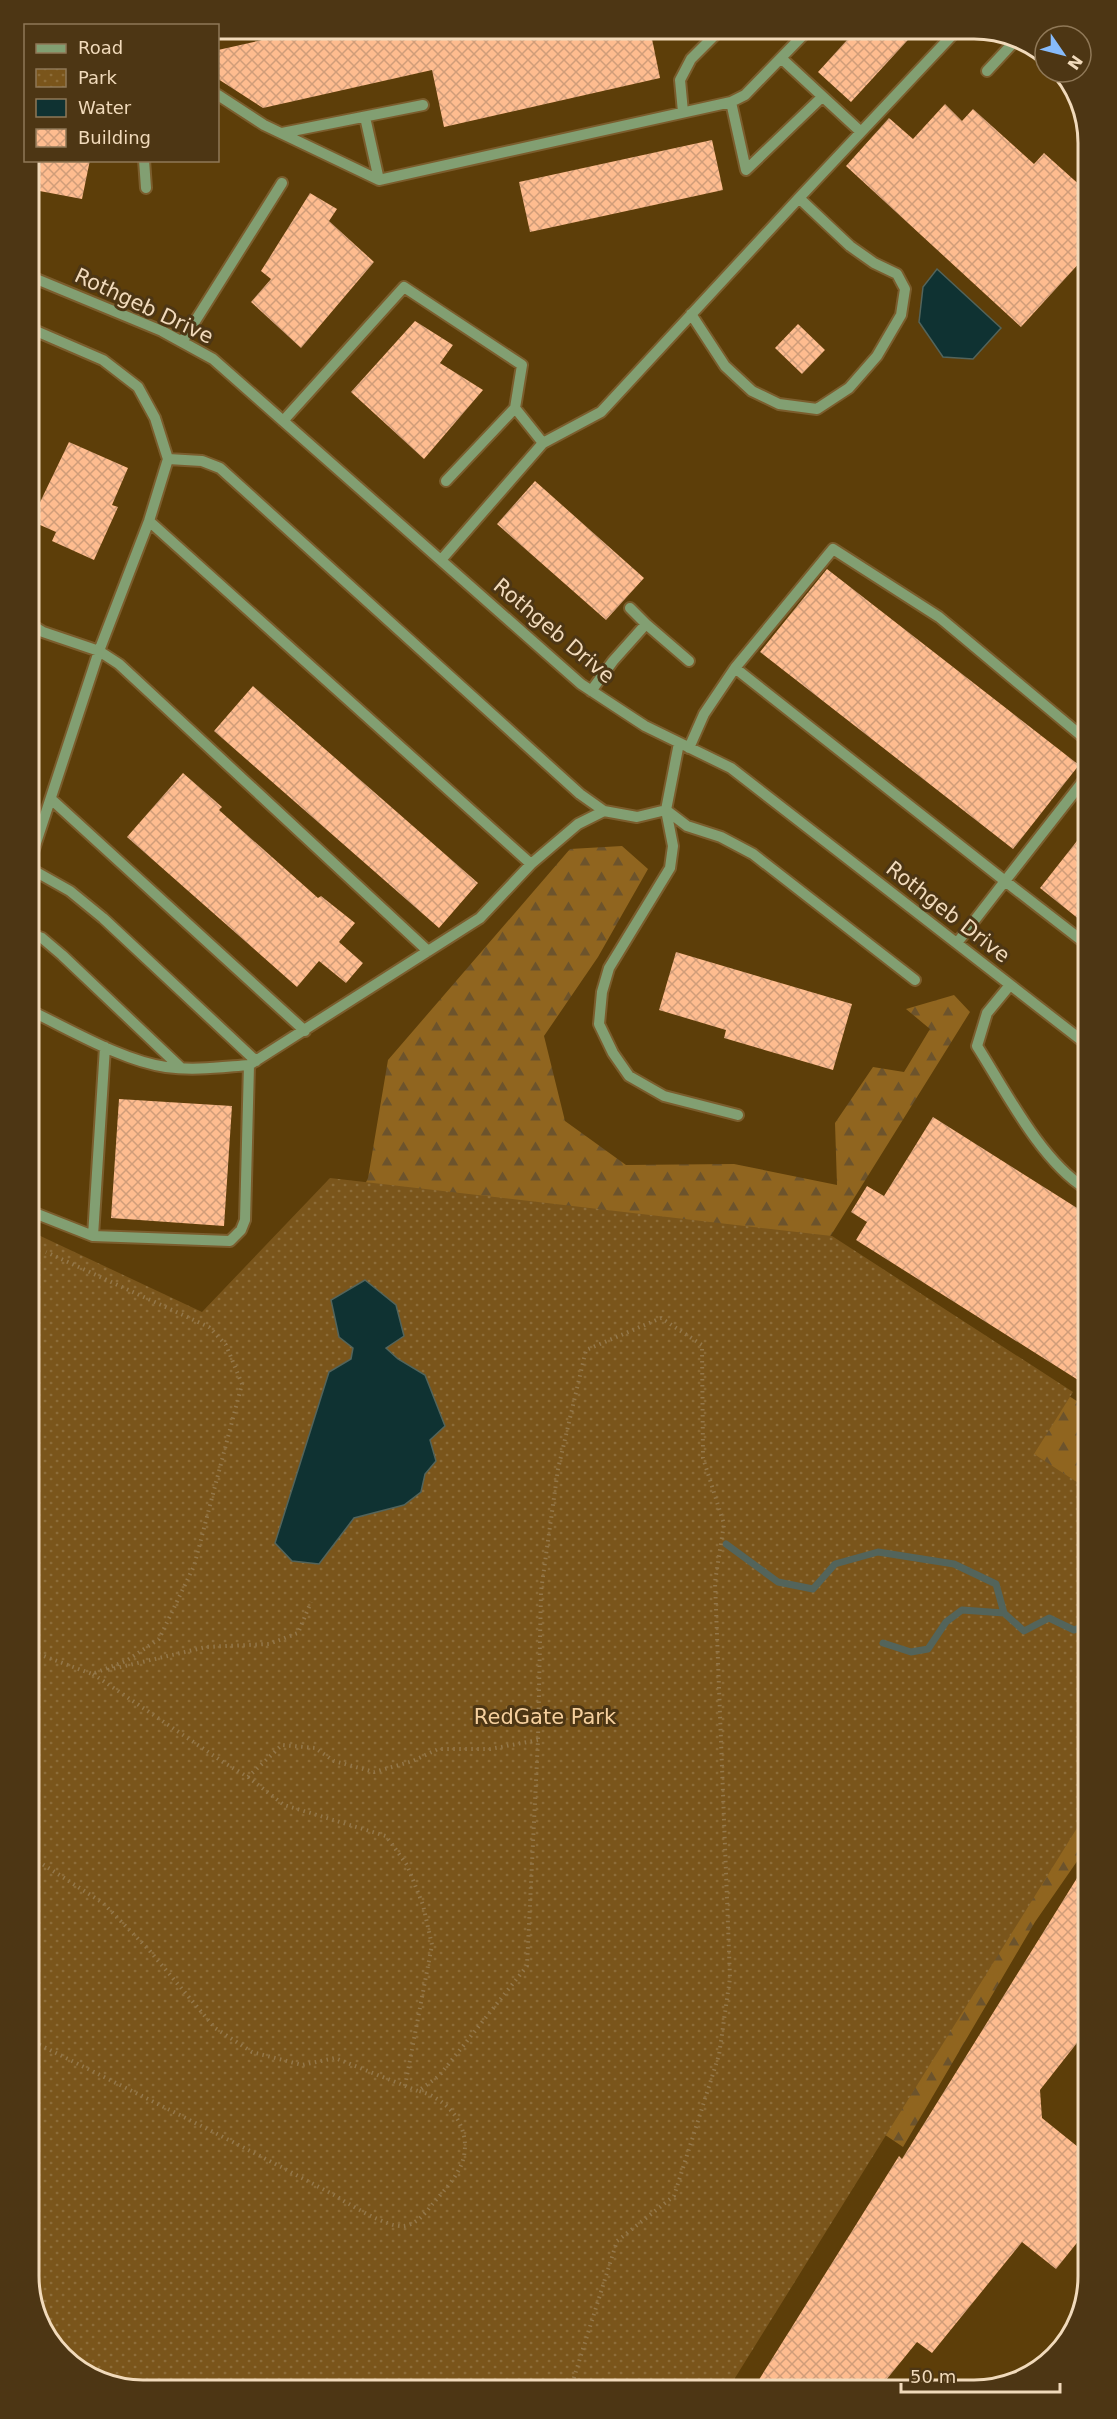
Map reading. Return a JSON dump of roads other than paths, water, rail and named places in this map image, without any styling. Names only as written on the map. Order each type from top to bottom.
[{"type":"street","points":[[683,112],[680,80],[691,59],[711,39]]},
{"type":"street","points":[[219,96],[264,125],[379,180],[732,102],[745,95],[799,39]]},
{"type":"street","points":[[441,560],[543,443],[602,412],[949,39]]},
{"type":"street","points":[[987,71],[1010,46]]},
{"type":"street","points":[[781,58],[861,132]]},
{"type":"street","points":[[732,102],[746,170],[822,97]]},
{"type":"street","points":[[282,133],[423,105]]},
{"type":"street","points":[[365,117],[379,180]]},
{"type":"street","points":[[144,162],[146,188]]},
{"type":"street","points":[[182,342],[282,183]]},
{"type":"street","points":[[691,314],[725,366],[752,391],[779,404],[817,409],[849,388],[877,356],[901,315],[905,289],[897,274],[874,263],[850,246],[799,198]]},
{"type":"street","name":"Rothgeb Drive","points":[[39,280],[162,331],[213,359],[591,691],[645,726],[731,768],[1078,1038]]},
{"type":"street","points":[[283,421],[404,287],[522,365],[515,408],[446,482]]},
{"type":"street","points":[[39,332],[103,360],[138,387],[155,418],[168,459],[149,521],[99,651],[39,834]]},
{"type":"street","points":[[515,408],[543,443]]},
{"type":"street","points":[[168,459],[201,460],[220,468],[580,794],[604,811],[637,817],[666,810]]},
{"type":"street","points":[[149,521],[531,864]]},
{"type":"street","points":[[738,1115],[664,1096],[629,1076],[613,1053],[599,1024],[602,992],[609,968],[670,868],[673,846],[666,810],[684,745],[735,668],[833,549],[939,617],[1078,733]]},
{"type":"street","points":[[630,608],[689,661]]},
{"type":"street","points":[[591,691],[613,661],[646,624]]},
{"type":"street","points":[[39,630],[99,651],[119,664],[428,951]]},
{"type":"street","points":[[735,668],[1078,938]]},
{"type":"street","points":[[957,943],[1078,788]]},
{"type":"street","points":[[51,799],[305,1030]]},
{"type":"street","points":[[666,810],[687,826],[721,837],[753,854],[915,980]]},
{"type":"street","points":[[39,1015],[105,1047],[165,1067],[204,1069],[252,1063],[480,918],[531,864],[578,824],[604,811]]},
{"type":"street","points":[[39,874],[70,891],[103,918],[252,1063],[245,1220],[236,1236],[230,1241],[93,1236],[39,1215]]},
{"type":"street","points":[[39,937],[62,955],[180,1068]]},
{"type":"street","points":[[1011,985],[987,1013],[977,1046],[1015,1107],[1049,1154],[1070,1179],[1078,1184]]},
{"type":"street","points":[[93,1236],[105,1047]]},
{"type":"water","points":[[937,269],[1001,328],[973,359],[943,357],[919,322],[923,287]]},
{"type":"water","points":[[365,1280],[396,1305],[404,1336],[386,1348],[398,1359],[425,1375],[445,1426],[430,1440],[436,1461],[425,1474],[421,1492],[404,1505],[354,1518],[319,1564],[292,1561],[275,1543],[329,1372],[351,1359],[353,1348],[339,1337],[331,1300]]},
{"type":"waterway","points":[[726,1544],[778,1582],[813,1589],[835,1564],[878,1552],[954,1564],[996,1584],[1004,1613],[1024,1631],[1049,1618],[1074,1630],[1078,1628]]},
{"type":"waterway","points":[[883,1643],[911,1652],[928,1649],[946,1622],[962,1610],[1004,1613]]},
{"type":"park label","name":"RedGate Park","points":[[545,1717]]}]
